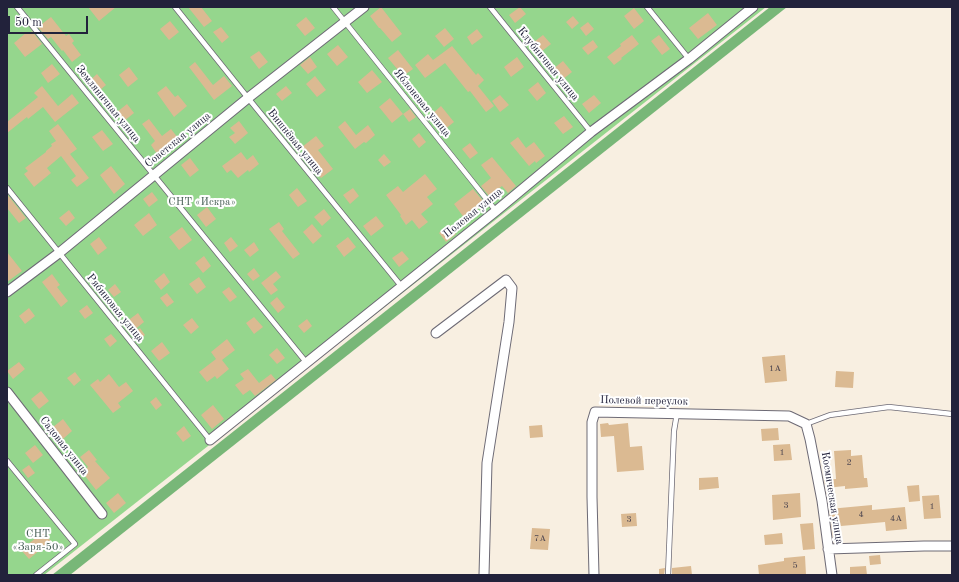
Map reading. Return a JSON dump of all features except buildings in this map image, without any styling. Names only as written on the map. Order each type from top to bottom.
[{"type":"street","name":"Советская улица","points":[[7,292],[59,253],[248,98],[364,7]]},
{"type":"street","name":"Полевая улица","points":[[210,440],[402,287],[591,132],[689,59],[753,7]]},
{"type":"street","points":[[436,333],[506,280],[512,288],[509,322],[487,463],[484,575]]},
{"type":"street","name":"Садовая улица","points":[[7,392],[102,514]]},
{"type":"street","name":"Полевой переулок","points":[[594,575],[592,422],[595,412],[789,416],[806,424]]},
{"type":"street","name":"Космическая улица","points":[[806,424],[822,502],[832,575]]},
{"type":"street","points":[[828,549],[952,546]]},
{"type":"lane","name":"Земляничная улица","points":[[17,7],[306,362]]},
{"type":"lane","name":"Вишнёвая улица","points":[[175,7],[402,287]]},
{"type":"lane","name":"Яблоневая улица","points":[[333,7],[496,211]]},
{"type":"lane","name":"Клубничная улица","points":[[490,7],[591,132]]},
{"type":"lane","points":[[647,7],[689,59]]},
{"type":"lane","name":"Рябиновая улица","points":[[7,188],[210,440]]},
{"type":"lane","points":[[806,424],[830,415],[889,407],[952,414]]},
{"type":"lane","points":[[668,575],[674,431],[677,413]]},
{"type":"lane","points":[[7,461],[75,544],[36,575]]},
{"type":"green space","name":"СНТ «Искра»","points":[[7,7],[766,7],[44,575],[7,575]]},
{"type":"green space","points":[[770,7],[787,7],[70,575],[52,575]]},
{"type":"park label","name":"СНТ «Заря-50»","points":[[38,540]]}]
